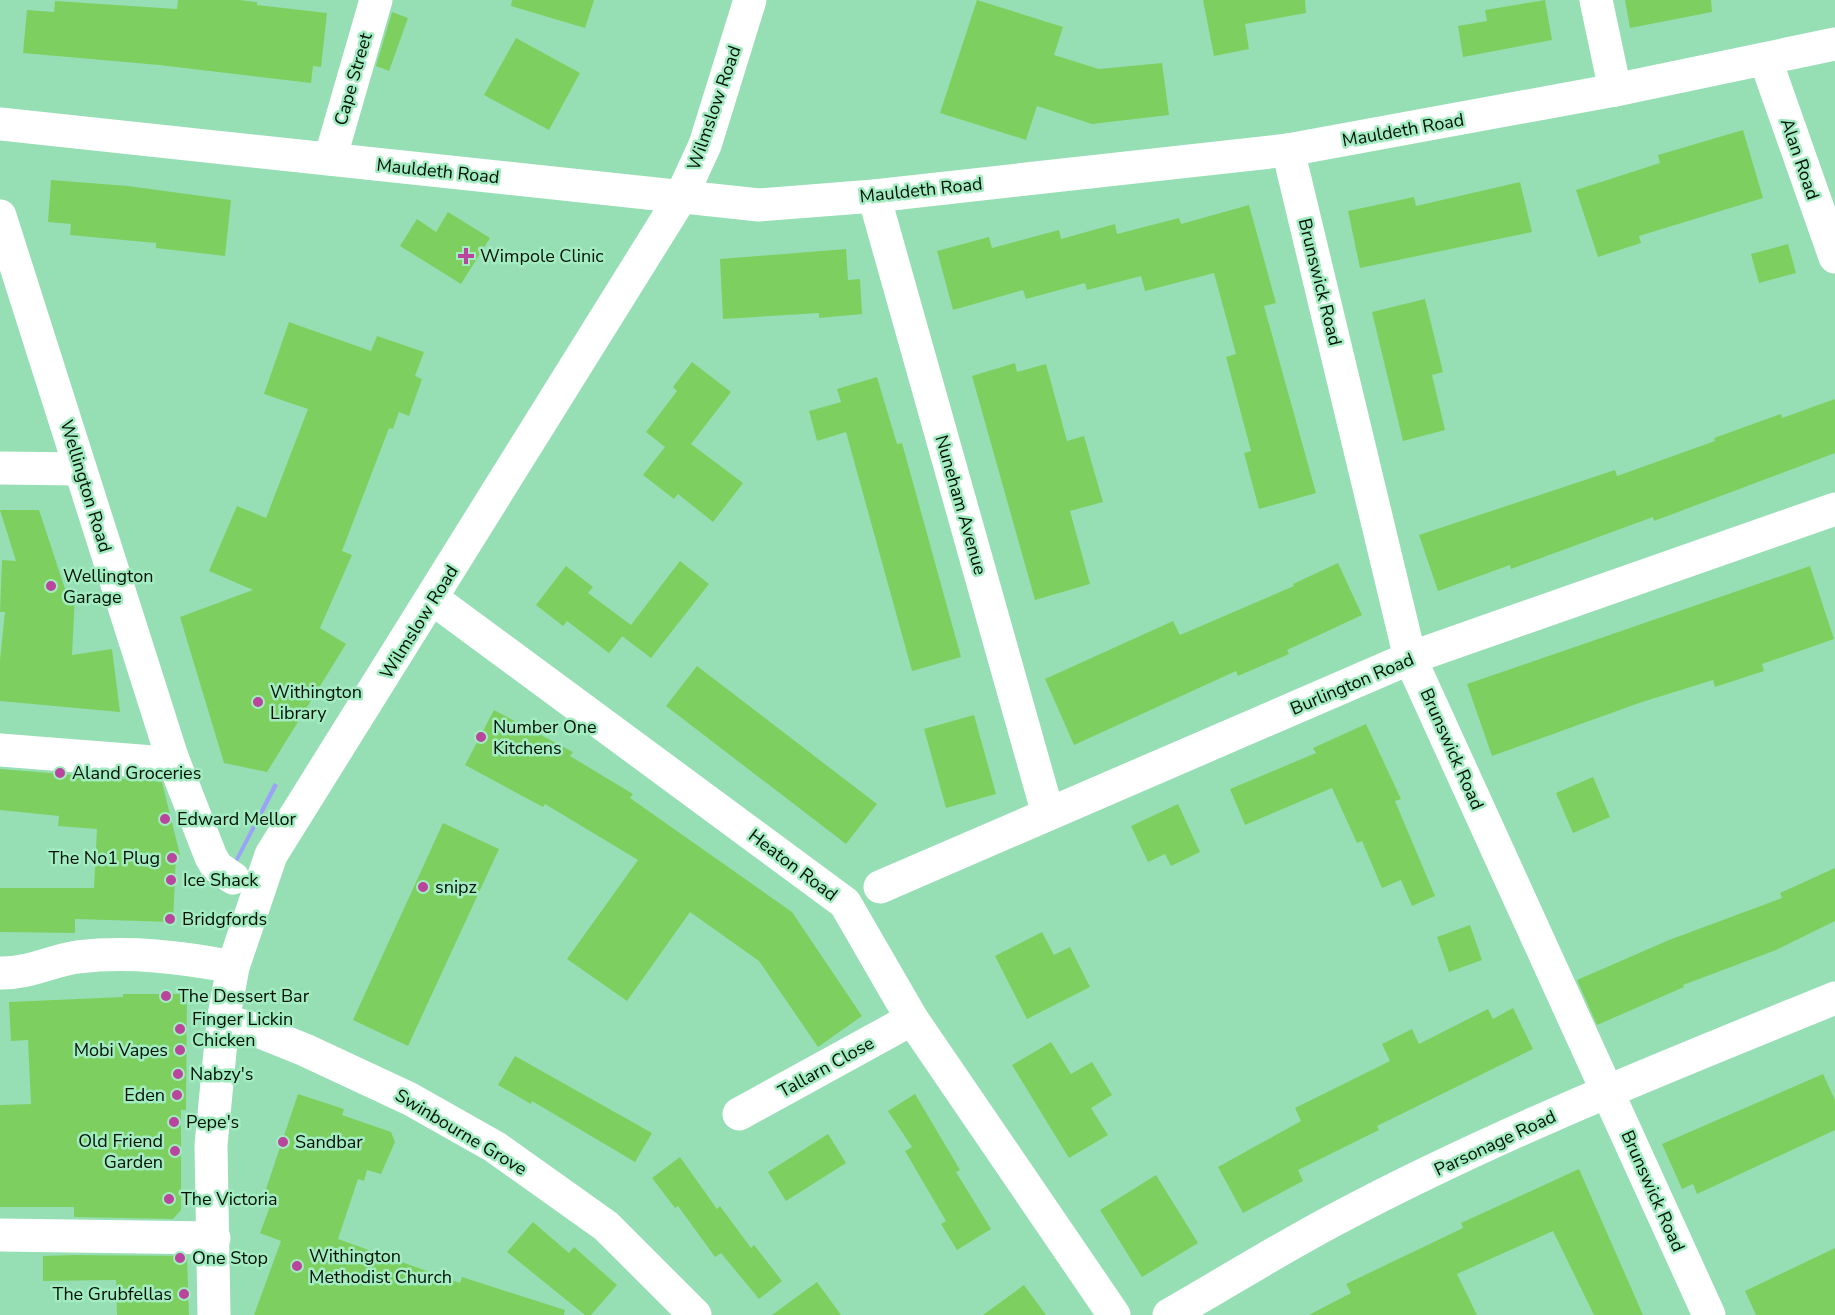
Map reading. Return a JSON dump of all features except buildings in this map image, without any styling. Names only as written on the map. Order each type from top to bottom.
[{"type":"street","name":"Cape Street","points":[[330,159],[376,0]]},
{"type":"street","name":"Wilmslow Road","points":[[214,1315],[211,1145],[223,1021],[233,968],[258,888],[281,837],[433,599],[681,197],[705,145],[750,0]]},
{"type":"street","points":[[1596,0],[1615,90]]},
{"type":"street","name":"Mauldeth Road","points":[[0,124],[759,205],[874,196],[1288,150],[1766,61],[1835,44]]},
{"type":"street","name":"Alan Road","points":[[1766,61],[1835,257]]},
{"type":"street","name":"Brunswick Road","points":[[1288,150],[1410,658],[1709,1315]]},
{"type":"street","name":"Nuneham Avenue","points":[[874,196],[1047,814]]},
{"type":"street","name":"Wellington Road","points":[[0,216],[172,757],[211,857],[217,867],[233,878]]},
{"type":"street","points":[[0,468],[80,469]]},
{"type":"street","name":"Burlington Road","points":[[880,887],[1410,658],[1835,509]]},
{"type":"street","name":"Heaton Road","points":[[433,599],[845,903],[912,1019],[1114,1315]]},
{"type":"street","points":[[0,750],[153,762],[172,757]]},
{"type":"street","points":[[0,974],[12,974],[75,957],[122,954],[179,957],[233,968]]},
{"type":"street","name":"Parsonage Road","points":[[1169,1315],[1337,1218],[1608,1091],[1835,998]]},
{"type":"street","name":"Tallarn Close","points":[[739,1114],[912,1019]]},
{"type":"street","name":"Swinbourne Grove","points":[[223,1021],[248,1027],[305,1050],[410,1100],[495,1147],[606,1226],[694,1315]]},
{"type":"street","points":[[0,1235],[214,1238]]},
{"type":"shaded area","points":[[274,783],[278,785],[235,867],[232,865]]},
{"type":"place","name":"Wimpole Clinic","points":[[466,256]]},
{"type":"place","name":"Wellington Garage","points":[[51,586]]},
{"type":"place","name":"Withington Library","points":[[258,702]]},
{"type":"place","name":"Number One Kitchens","points":[[481,737]]},
{"type":"place","name":"Aland Groceries","points":[[60,773]]},
{"type":"place","name":"Edward Mellor","points":[[165,819]]},
{"type":"place","name":"The No1 Plug","points":[[172,858]]},
{"type":"place","name":"Ice Shack","points":[[171,880]]},
{"type":"place","name":"snipz","points":[[423,887]]},
{"type":"place","name":"Bridgfords","points":[[170,919]]},
{"type":"place","name":"The Dessert Bar","points":[[166,996]]},
{"type":"place","name":"Finger Lickin Chicken","points":[[180,1029]]},
{"type":"place","name":"Mobi Vapes","points":[[180,1050]]},
{"type":"place","name":"Nabzy's","points":[[178,1074]]},
{"type":"place","name":"Eden","points":[[177,1095]]},
{"type":"place","name":"Pepe's","points":[[174,1122]]},
{"type":"place","name":"Sandbar","points":[[283,1142]]},
{"type":"place","name":"Old Friend Garden","points":[[175,1151]]},
{"type":"place","name":"The Victoria","points":[[169,1199]]},
{"type":"place","name":"One Stop","points":[[180,1258]]},
{"type":"place","name":"Withington Methodist Church","points":[[297,1266]]},
{"type":"place","name":"The Grubfellas","points":[[184,1294]]}]
